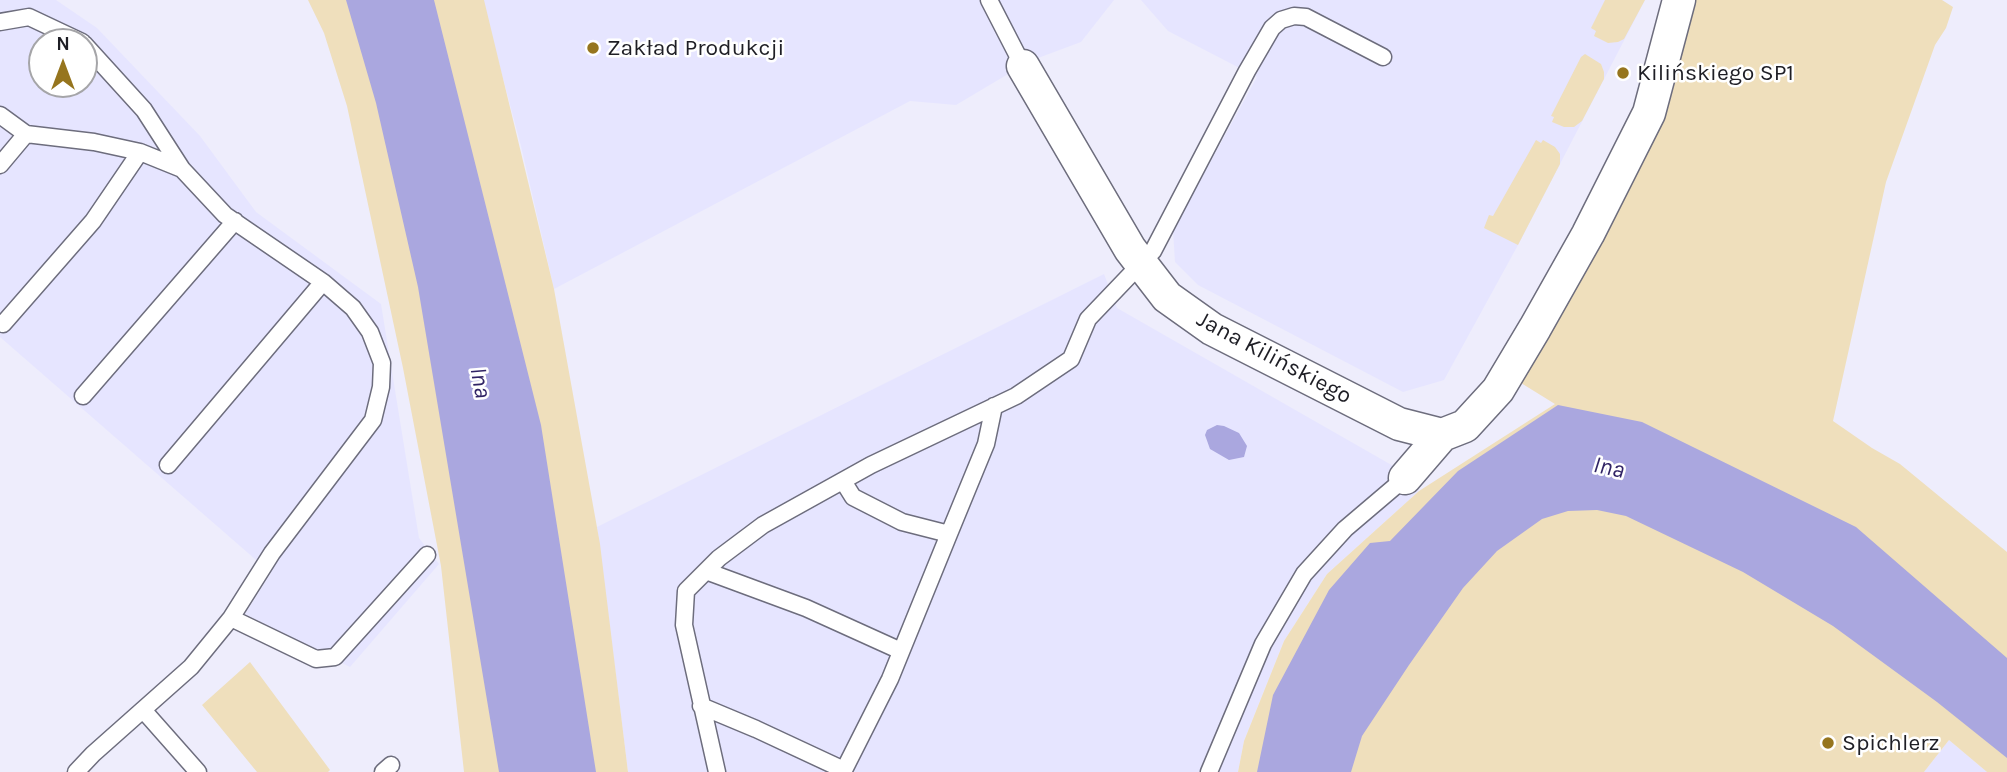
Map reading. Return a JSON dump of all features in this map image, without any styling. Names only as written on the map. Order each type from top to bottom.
[{"type":"street","points":[[1405,478],[1442,436],[1465,426],[1498,390],[1588,234],[1648,113],[1679,0]]},
{"type":"street","name":"Jana Kilińskiego","points":[[1023,66],[1141,265],[1167,297],[1212,329],[1399,424],[1442,436]]},
{"type":"lane","points":[[989,0],[1023,66]]},
{"type":"lane","points":[[717,772],[684,625],[686,590],[719,558],[763,525],[843,481],[1016,396],[1071,359],[1088,319],[1153,251],[1247,71],[1272,28],[1281,20],[1293,16],[1306,17],[1383,57]]},
{"type":"lane","points":[[0,22],[29,17],[52,28]]},
{"type":"lane","points":[[76,772],[191,667],[231,618],[272,553],[373,420],[381,387],[382,363],[369,332],[353,308],[323,282],[225,215],[183,169],[144,110],[98,59]]},
{"type":"lane","points":[[0,115],[26,134],[94,142],[141,152],[183,169]]},
{"type":"lane","points":[[0,165],[26,134]]},
{"type":"lane","points":[[4,324],[93,221],[141,152]]},
{"type":"lane","points":[[83,396],[234,221]]},
{"type":"lane","points":[[168,465],[323,282]]},
{"type":"lane","points":[[702,706],[844,771],[890,679],[986,444],[994,406]]},
{"type":"lane","points":[[1209,772],[1262,644],[1304,574],[1345,529],[1405,478]]},
{"type":"lane","points":[[843,481],[853,497],[902,522],[949,534]]},
{"type":"lane","points":[[231,618],[316,659],[335,657],[427,555]]},
{"type":"lane","points":[[706,571],[806,608],[901,651]]},
{"type":"lane","points":[[144,711],[198,772]]},
{"type":"shaded area","points":[[0,0],[56,0],[97,28],[28,28],[28,98],[98,98],[98,29],[200,136],[256,212],[381,304],[419,538],[439,564],[350,667],[245,614],[271,573],[0,337]]},
{"type":"shaded area","points":[[308,0],[484,0],[554,289],[600,544],[628,772],[464,772],[441,566],[403,368],[347,106],[324,33]]},
{"type":"shaded area","points":[[482,0],[1114,0],[1081,42],[1030,61],[956,105],[910,101],[554,289],[521,146]]},
{"type":"shaded area","points":[[1141,0],[1645,0],[1518,245],[1444,380],[1403,392],[1198,285],[1175,262],[1173,230],[1257,77],[1168,31]]},
{"type":"shaded area","points":[[1605,0],[1645,0],[1624,39],[1618,42],[1608,43],[1594,36],[1596,31],[1591,28]]},
{"type":"shaded area","points":[[1693,0],[1942,0],[1953,7],[1946,28],[1935,45],[1886,182],[1833,421],[1900,464],[2007,552],[2007,772],[1987,772],[1949,740],[1924,772],[1238,772],[1244,741],[1284,641],[1327,574],[1419,491],[1555,404],[1521,383],[1597,248]]},
{"type":"shaded area","points":[[1585,54],[1601,64],[1604,79],[1582,121],[1574,127],[1564,127],[1552,122],[1554,117],[1551,116]]},
{"type":"shaded area","points":[[1536,140],[1541,143],[1543,140],[1555,147],[1560,154],[1560,164],[1518,245],[1484,228],[1489,215],[1493,216]]},
{"type":"shaded area","points":[[1104,274],[1117,308],[1395,467],[1419,491],[1327,574],[1284,641],[1244,741],[1238,772],[628,772],[597,527]]},
{"type":"shaded area","points":[[250,662],[330,770],[328,772],[257,772],[202,705]]},
{"type":"shaded area","points":[[1949,740],[1987,772],[1924,772]]},
{"type":"water","name":"Ina","points":[[346,0],[434,0],[541,425],[596,772],[499,772],[418,287],[376,103]]},
{"type":"water","name":"Ina","points":[[1558,405],[1642,422],[1856,527],[2007,658],[2007,758],[1937,702],[1833,626],[1743,572],[1626,516],[1597,510],[1568,511],[1542,519],[1497,551],[1463,588],[1362,736],[1351,772],[1257,772],[1273,695],[1329,590],[1370,543],[1390,541],[1458,471]]},
{"type":"water","points":[[1217,425],[1239,433],[1247,446],[1244,457],[1229,460],[1210,449],[1205,435],[1207,430]]},
{"type":"place","name":"Zakład Produkcji","points":[[593,48]]},
{"type":"place","name":"Kilińskiego SP1","points":[[1623,73]]},
{"type":"place","name":"Spichlerz","points":[[1828,743]]}]
